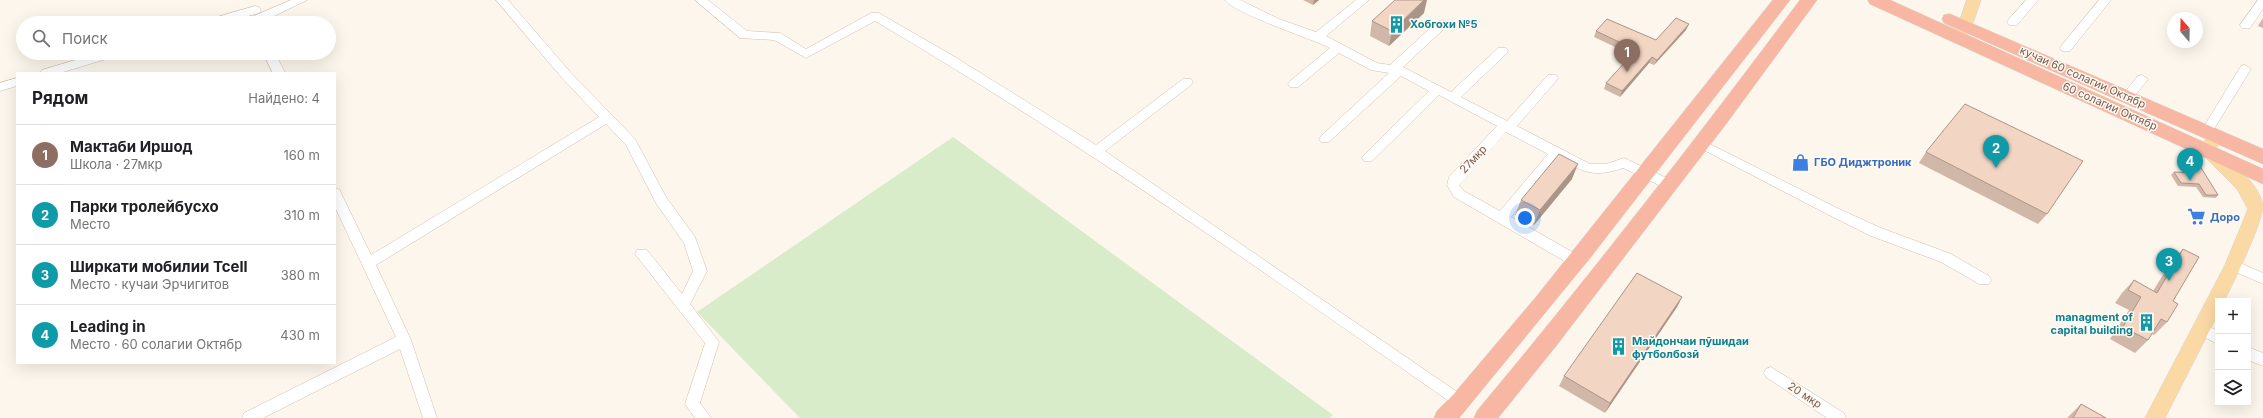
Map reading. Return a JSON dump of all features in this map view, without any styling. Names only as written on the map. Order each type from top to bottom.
[{"type":"highway","points":[[1445,418],[1461,402],[1578,262],[1646,172],[1782,0]]},
{"type":"highway","points":[[1485,418],[1549,340],[1809,0]]},
{"type":"highway","points":[[1876,0],[1962,31]]},
{"type":"highway","name":"кучаи 60 солагии Октябр","points":[[1902,0],[1962,31],[2128,96],[2210,135],[2263,157]]},
{"type":"highway","name":"60 солагии Октябр","points":[[1962,31],[2210,135],[2263,177]]},
{"type":"main road","points":[[1962,31],[1974,0]]},
{"type":"main road","points":[[2155,418],[2234,265],[2256,209],[2247,191],[2231,172],[2210,135]]},
{"type":"main road","points":[[2234,265],[2263,225]]},
{"type":"street","points":[[242,16],[301,0]]},
{"type":"street","points":[[502,0],[566,76],[631,142],[662,200],[690,241],[700,271],[683,305]]},
{"type":"street","points":[[701,0],[744,35],[776,36],[806,54],[875,16],[997,87],[1222,237],[1461,402]]},
{"type":"street","points":[[1318,37],[1363,0]]},
{"type":"street","points":[[2013,22],[2032,0]]},
{"type":"street","points":[[2066,48],[2105,0]]},
{"type":"street","points":[[1236,1],[1275,22],[1318,37],[1375,67],[1396,70],[1438,89],[1555,154],[1588,169],[1607,168],[1624,163],[1646,172],[1668,184]]},
{"type":"street","points":[[2246,25],[2263,1]]},
{"type":"street","points":[[1325,139],[1442,24]]},
{"type":"street","points":[[1294,84],[1337,48]]},
{"type":"street","points":[[1452,98],[1502,51]]},
{"type":"street","points":[[49,72],[89,60]]},
{"type":"street","points":[[272,60],[278,72]]},
{"type":"street","points":[[2210,135],[2245,69]]},
{"type":"street","name":"27мкр","points":[[1552,78],[1454,180],[1453,186],[1459,194],[1578,262]]},
{"type":"street","points":[[2128,96],[2142,79]]},
{"type":"street","points":[[0,87],[16,82]]},
{"type":"street","points":[[1095,152],[1187,82]]},
{"type":"street","points":[[1368,158],[1438,89]]},
{"type":"street","points":[[368,263],[607,118]]},
{"type":"street","points":[[1700,143],[1832,211],[1876,232],[1946,258],[1984,280]]},
{"type":"street","points":[[1502,218],[1555,154]]},
{"type":"street","points":[[336,195],[404,340],[430,418]]},
{"type":"street","points":[[642,254],[712,342],[692,404],[704,418]]},
{"type":"street","points":[[2234,265],[2263,279]]},
{"type":"street","points":[[2201,329],[2215,336]]},
{"type":"street","points":[[249,418],[404,340]]},
{"type":"street","points":[[2251,354],[2263,360]]},
{"type":"street","name":"20 мкр","points":[[1771,373],[1839,418]]},
{"type":"green space","points":[[953,137],[1333,415],[1330,418],[800,418],[697,312]]},
{"type":"building","points":[[1395,0],[1424,0],[1392,31],[1372,21]]},
{"type":"building","points":[[1676,18],[1689,24],[1657,60],[1652,57],[1622,91],[1606,83],[1636,50],[1596,31],[1607,19],[1656,40]]},
{"type":"building","points":[[1965,104],[2083,161],[2047,214],[1926,152]]},
{"type":"building","points":[[1559,154],[1578,164],[1540,210],[1521,200]]},
{"type":"building","points":[[2188,166],[2200,166],[2218,195],[2206,195],[2199,184],[2181,183],[2174,172],[2193,173]]},
{"type":"building","points":[[2183,249],[2199,257],[2173,301],[2178,304],[2167,322],[2161,319],[2148,340],[2123,327],[2141,297],[2128,290],[2134,280],[2157,293]]},
{"type":"building","name":"Майдончаи пӯшидаи футболбозӣ","points":[[1637,273],[1682,297],[1610,403],[1564,376]]},
{"type":"building","points":[[2081,404],[2106,418],[2073,418]]},
{"type":"place","name":"Хобгохи №5","points":[[1397,24]]},
{"type":"place","name":"Мактаби Иршод","points":[[1627,72]]},
{"type":"place","name":"ГБО Диджтроник","points":[[1801,162]]},
{"type":"place","name":"Парки тролейбусхо","points":[[1996,168]]},
{"type":"place","name":"Leading in","points":[[2190,181]]},
{"type":"place","name":"Доро","points":[[2197,217]]},
{"type":"place","name":"Ширкати мобилии Tcell","points":[[2169,281]]},
{"type":"place","name":"managment of capital building","points":[[2146,323]]},
{"type":"place","name":"Майдончаи пӯшидаи футболбозӣ","points":[[1619,347]]}]
